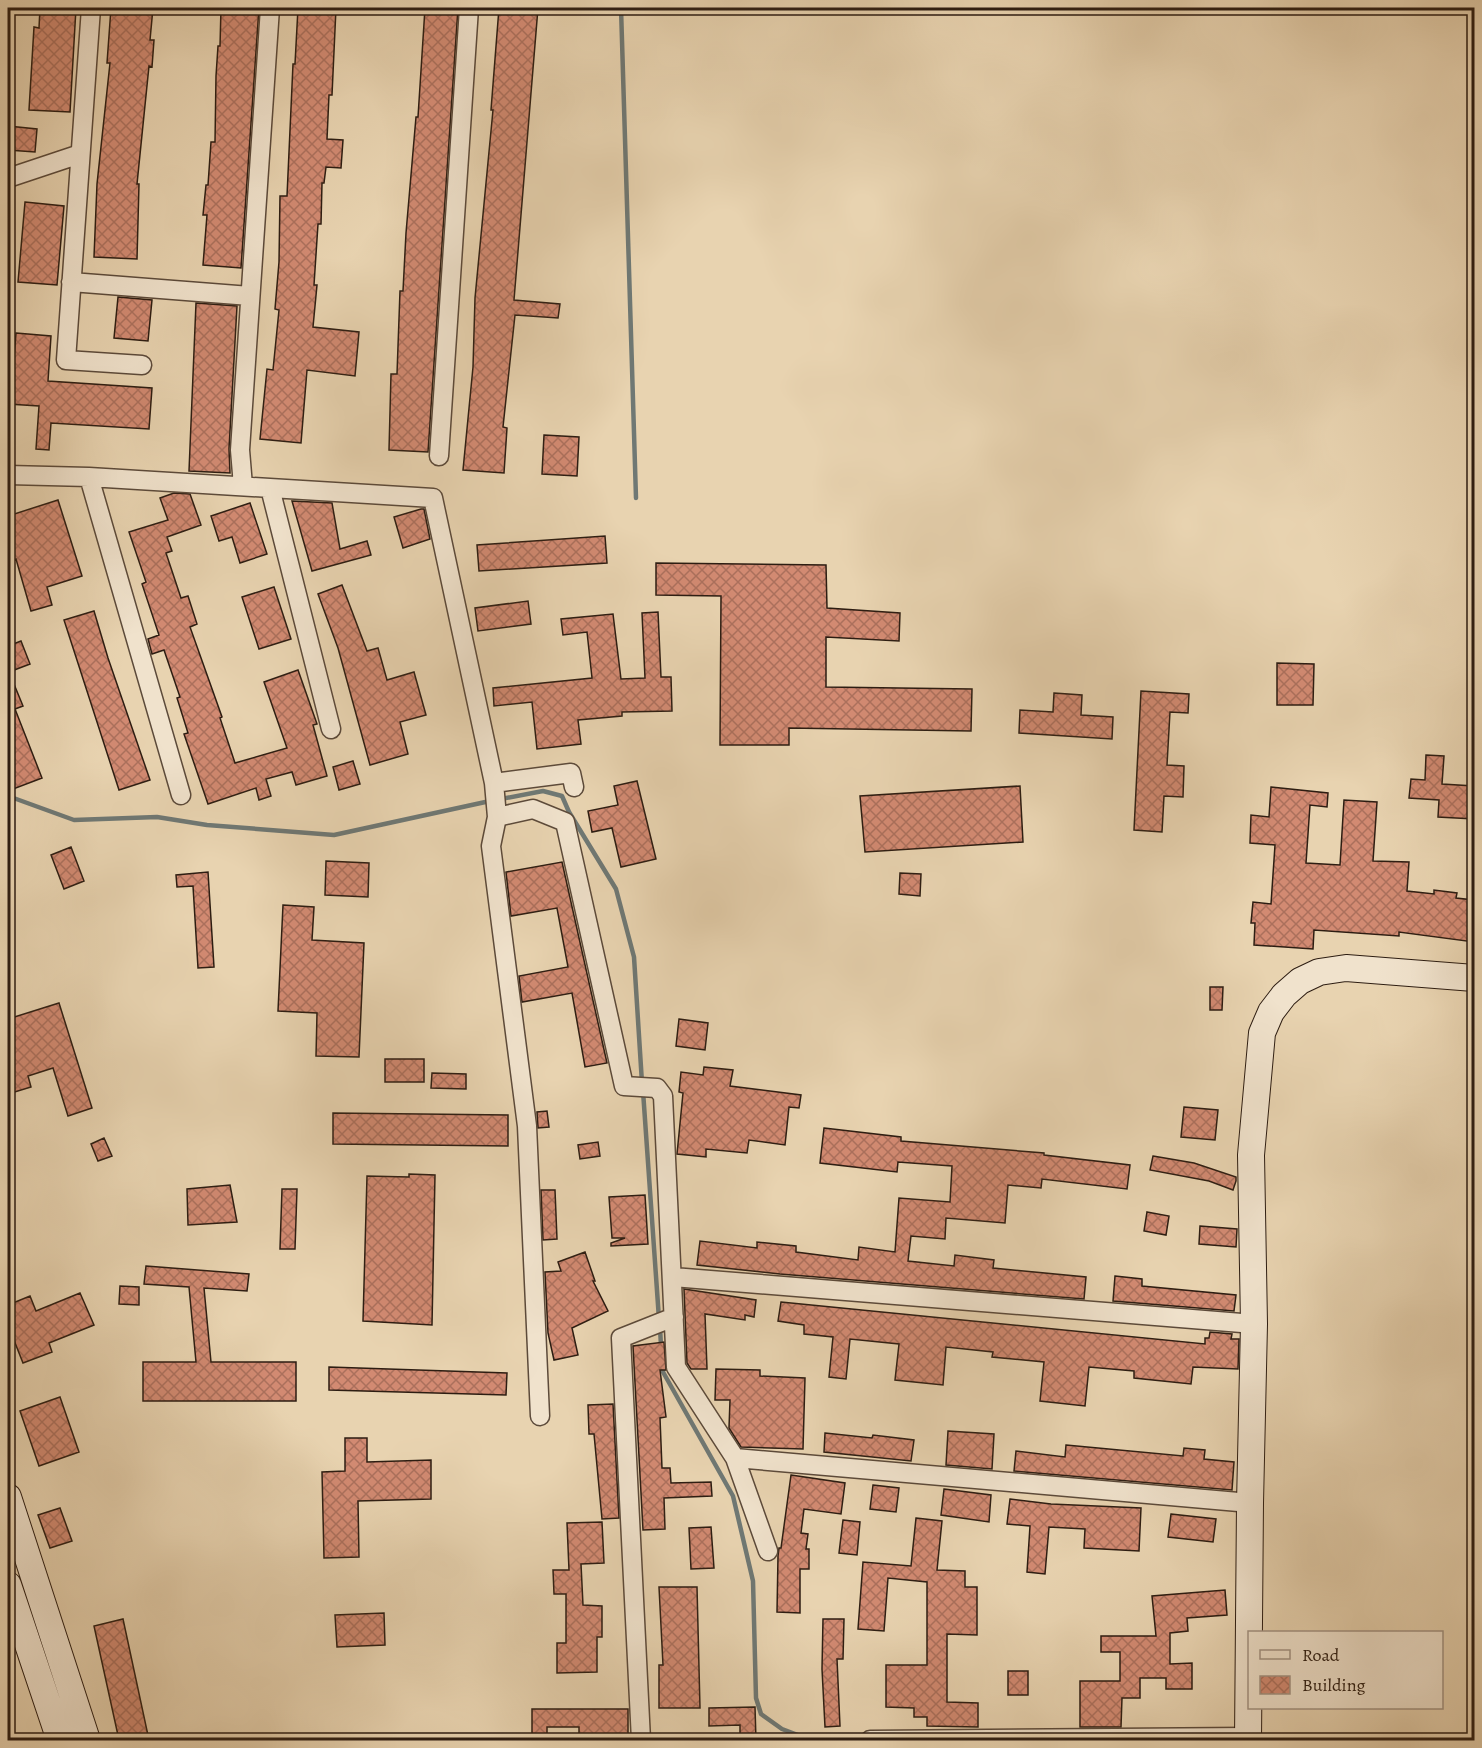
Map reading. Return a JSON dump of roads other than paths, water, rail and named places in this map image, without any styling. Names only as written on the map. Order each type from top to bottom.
[{"type":"main road","points":[[1249,1631],[1254,1324],[1251,1155],[1262,1033],[1271,1012],[1284,995],[1300,981],[1319,972],[1354,969],[1474,978]]},
{"type":"main road","points":[[8,1497],[19,1572],[87,1740]]},
{"type":"main road","points":[[8,1585],[60,1740]]},
{"type":"main road","points":[[1248,1709],[1248,1739]]},
{"type":"street","points":[[91,8],[66,360],[142,365]]},
{"type":"street","points":[[243,486],[240,450],[270,8]]},
{"type":"street","points":[[440,456],[469,8]]},
{"type":"street","points":[[8,178],[80,154]]},
{"type":"street","points":[[71,282],[250,296]]},
{"type":"street","points":[[8,475],[89,477],[433,498],[494,783],[497,817],[491,846],[527,1126],[540,1416]]},
{"type":"street","points":[[89,477],[181,795]]},
{"type":"street","points":[[270,488],[331,729]]},
{"type":"street","points":[[494,783],[571,773],[574,787]]},
{"type":"street","points":[[497,817],[533,809],[565,822],[624,1086],[657,1088],[663,1096],[673,1277],[664,1321],[676,1366],[735,1458],[768,1551]]},
{"type":"street","points":[[673,1277],[1254,1324]]},
{"type":"street","points":[[641,1740],[621,1338],[664,1321]]},
{"type":"street","points":[[735,1458],[1250,1503]]},
{"type":"street","points":[[870,1740],[1248,1739]]},
{"type":"waterway","points":[[621,8],[636,498]]},
{"type":"waterway","points":[[501,799],[543,791],[562,796],[569,812],[616,889],[634,957],[642,1083]]},
{"type":"waterway","points":[[8,796],[74,820],[157,817],[207,825],[334,835],[490,801]]},
{"type":"waterway","points":[[643,1091],[659,1319]]},
{"type":"waterway","points":[[660,1328],[661,1346]]},
{"type":"waterway","points":[[663,1367],[663,1372],[733,1496],[753,1581],[756,1698],[761,1714],[782,1729],[811,1740]]}]
